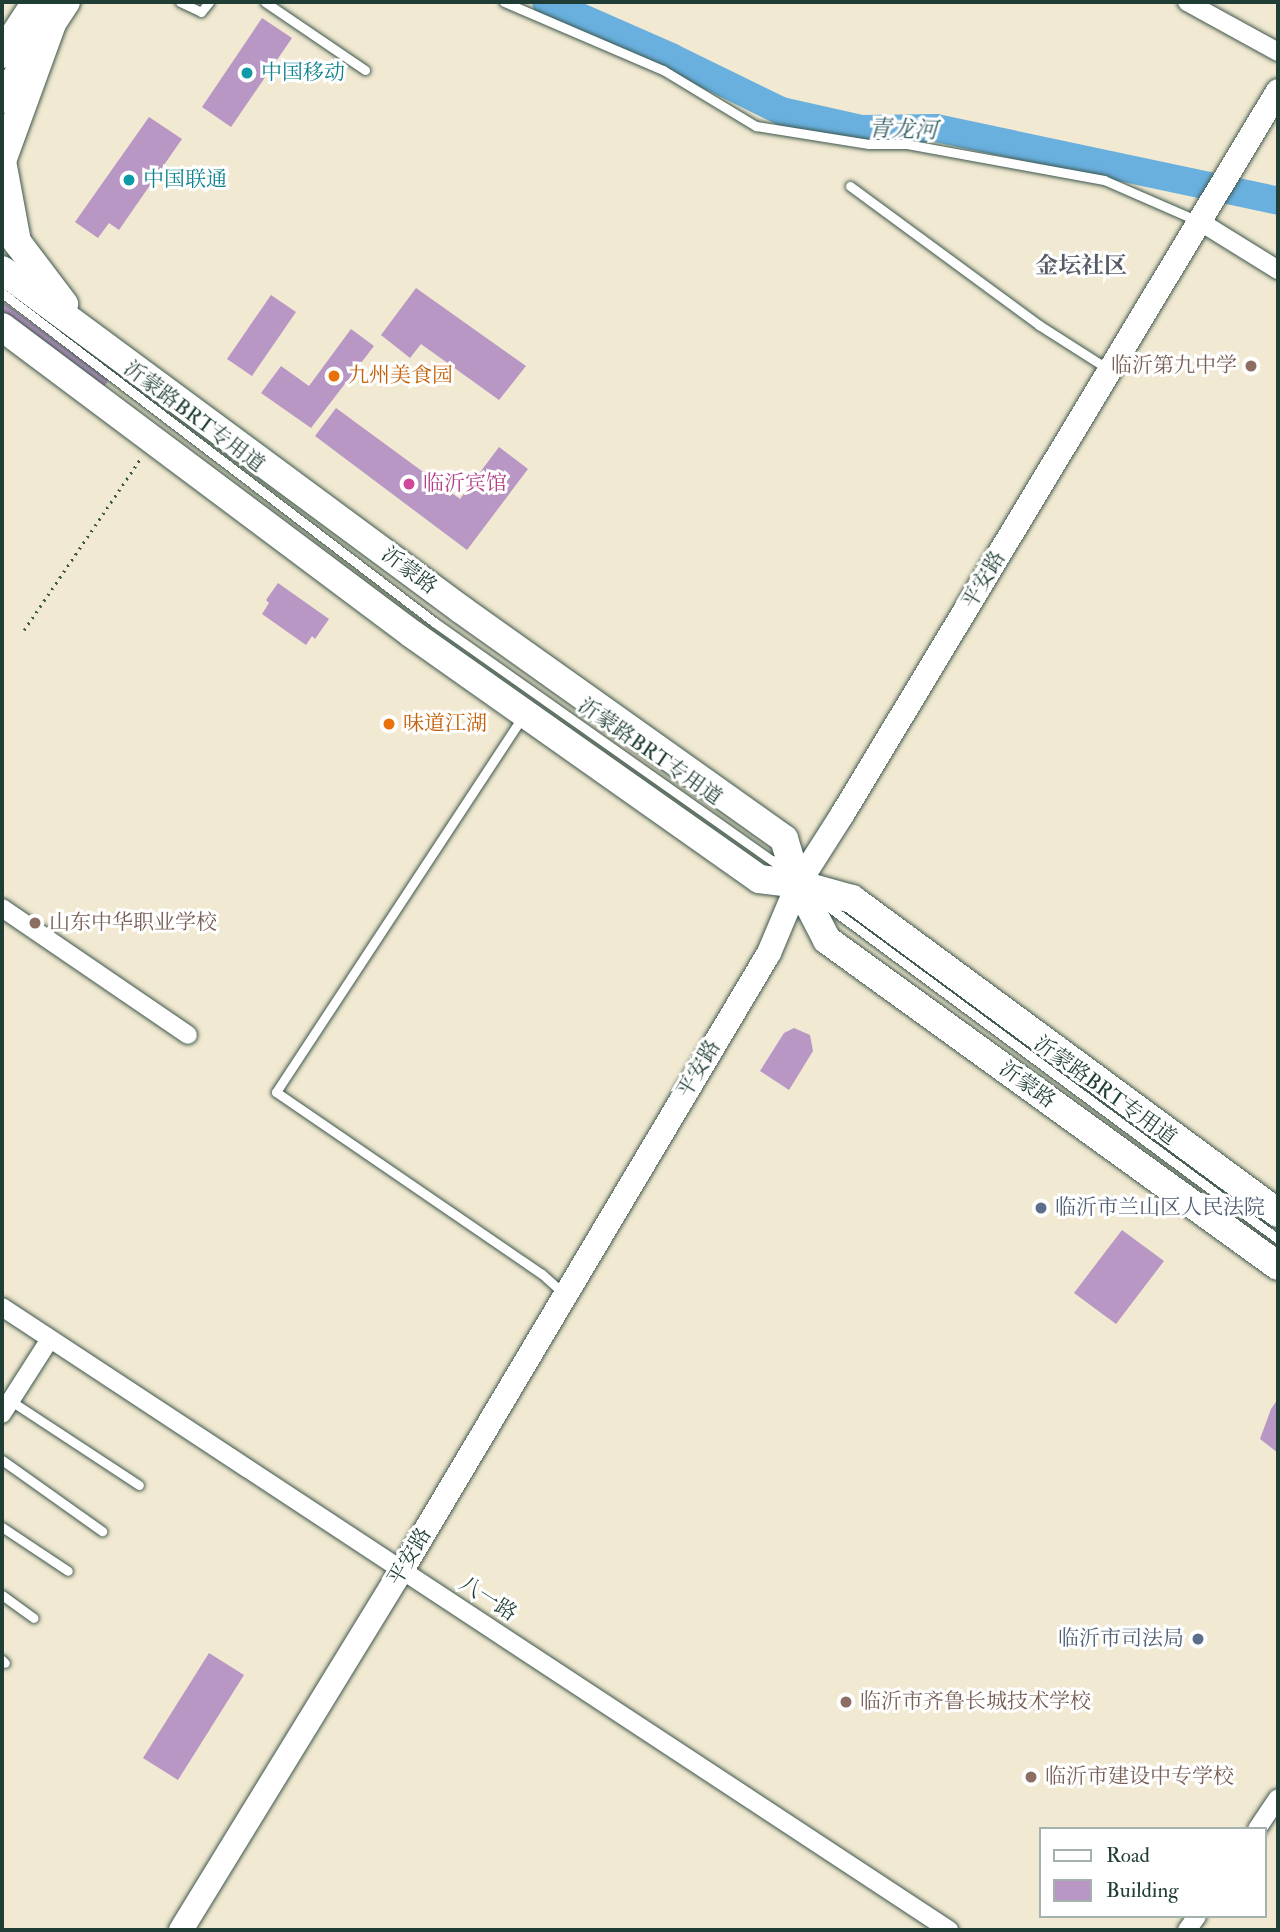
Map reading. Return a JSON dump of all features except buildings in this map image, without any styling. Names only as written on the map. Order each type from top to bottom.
[{"type":"main road","points":[[2,41],[46,10]]},
{"type":"main road","points":[[2,54],[46,10]]},
{"type":"main road","points":[[2,99],[46,10]]},
{"type":"main road","points":[[46,10],[2,161],[17,242],[81,326]]},
{"type":"main road","name":"平安路","points":[[181,1930],[402,1570],[769,953],[798,884],[1278,91]]},
{"type":"main road","name":"沂蒙路","points":[[2,270],[462,610],[784,839],[798,884],[827,940],[1278,1266]]},
{"type":"main road","points":[[2,327],[524,715],[759,879],[798,884],[852,899],[1278,1213]]},
{"type":"main road","points":[[2,346],[44,358]]},
{"type":"street","points":[[1187,2],[1278,52]]},
{"type":"street","points":[[1204,213],[1278,270]]},
{"type":"street","points":[[2,908],[188,1035]]},
{"type":"street","name":"八一路","points":[[2,1307],[948,1930]]},
{"type":"street","points":[[6,1407],[51,1339]]},
{"type":"street","points":[[1258,1827],[1278,1798]]},
{"type":"lane","points":[[180,2],[201,12],[209,2]]},
{"type":"lane","points":[[265,2],[365,70]]},
{"type":"lane","points":[[504,2],[663,70],[756,125],[869,144],[906,144],[1104,180],[1204,213]]},
{"type":"lane","points":[[850,186],[1039,325],[1110,370]]},
{"type":"lane","name":"沂蒙路BRT专用道","points":[[2,293],[434,622],[772,860],[798,884],[1278,1239]]},
{"type":"lane","points":[[524,715],[276,1092],[542,1274],[565,1295]]},
{"type":"lane","points":[[6,1407],[139,1485]]},
{"type":"lane","points":[[2,1460],[102,1531]]},
{"type":"lane","points":[[2,1527],[68,1571]]},
{"type":"lane","points":[[2,1595],[34,1618]]},
{"type":"path","points":[[24,630],[141,459]]},
{"type":"waterway","name":"青龙河","points":[[546,2],[671,57],[781,111],[861,129],[936,128],[1278,201]]},
{"type":"place","name":"中国移动","points":[[247,73]]},
{"type":"place","name":"中国联通","points":[[129,180]]},
{"type":"place","name":"临沂第九中学","points":[[1251,366]]},
{"type":"place","name":"九州美食园","points":[[334,376]]},
{"type":"place","name":"临沂宾馆","points":[[409,484]]},
{"type":"place","name":"味道江湖","points":[[389,724]]},
{"type":"place","name":"山东中华职业学校","points":[[35,923]]},
{"type":"place","name":"临沂市兰山区人民法院","points":[[1041,1208]]},
{"type":"place","name":"临沂市司法局","points":[[1198,1639]]},
{"type":"place","name":"临沂市齐鲁长城技术学校","points":[[846,1702]]},
{"type":"place","name":"临沂市建设中专学校","points":[[1031,1777]]},
{"type":"district","name":"金坛社区","points":[[1081,266]]}]
